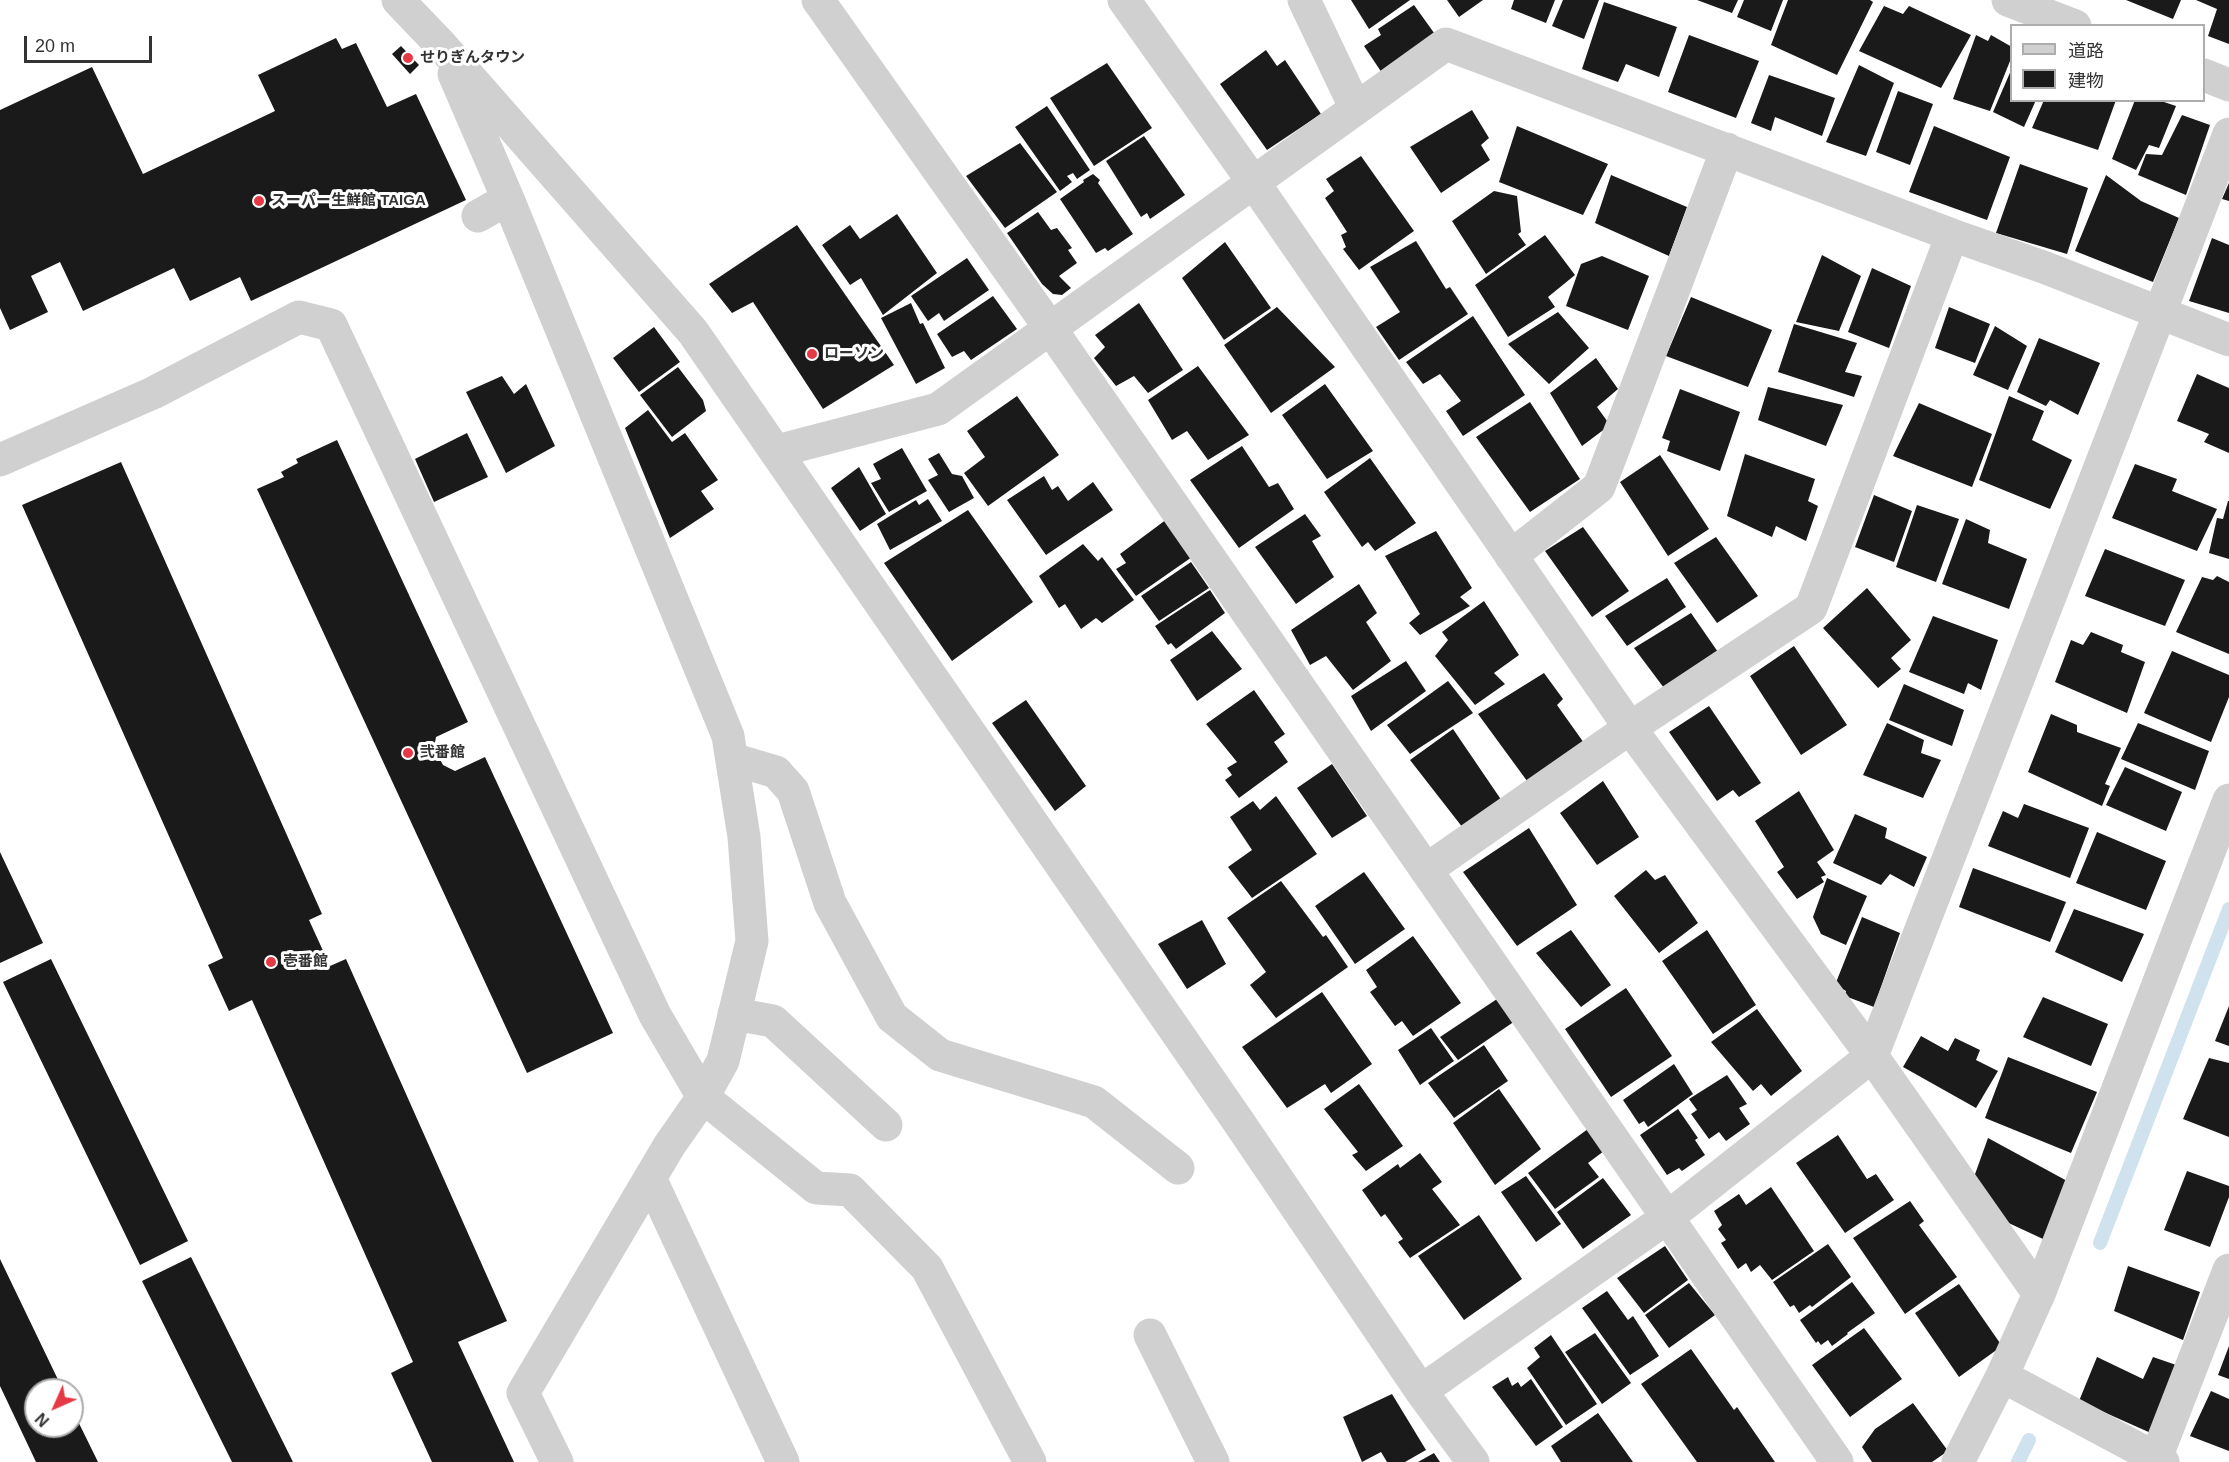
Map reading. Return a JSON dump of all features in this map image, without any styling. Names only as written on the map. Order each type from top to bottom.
[{"type":"street","points":[[398,0],[441,45],[693,332],[1421,1390],[1473,1462]]},
{"type":"street","points":[[818,0],[1050,328],[1838,1462]]},
{"type":"street","points":[[1124,0],[1254,183],[1630,728],[1872,1056],[2039,1294]]},
{"type":"street","points":[[1304,0],[1356,109]]},
{"type":"street","points":[[2008,0],[2070,24]]},
{"type":"street","points":[[777,452],[938,409],[1446,44],[1952,235],[2046,268],[2229,340]]},
{"type":"street","points":[[441,45],[508,199],[728,736],[744,837],[752,941],[723,1061],[703,1097],[669,1146],[523,1393],[557,1462]]},
{"type":"street","points":[[2205,75],[2229,85]]},
{"type":"street","points":[[1421,1390],[1668,1217],[1872,1056],[2229,134]]},
{"type":"street","points":[[1511,556],[1599,487],[1727,149]]},
{"type":"street","points":[[478,216],[508,199]]},
{"type":"street","points":[[1426,870],[1630,728],[1811,608],[1952,235]]},
{"type":"street","points":[[0,460],[153,393],[311,308],[331,325],[655,1015],[703,1097],[816,1188],[850,1190],[927,1268],[1030,1462]]},
{"type":"street","points":[[732,759],[776,772],[793,791],[830,903],[892,1017],[940,1055],[1094,1102],[1178,1168]]},
{"type":"street","points":[[1958,1462],[2002,1376],[2039,1294],[2229,800]]},
{"type":"street","points":[[734,1014],[773,1022],[886,1125]]},
{"type":"street","points":[[650,1178],[783,1462]]},
{"type":"street","points":[[2002,1376],[2159,1460],[2229,1270]]},
{"type":"street","points":[[1150,1335],[1213,1462]]},
{"type":"building","points":[[1351,0],[1410,0],[1369,29]]},
{"type":"building","points":[[1447,0],[1483,0],[1459,17]]},
{"type":"building","points":[[1514,0],[1555,0],[1546,23],[1511,9]]},
{"type":"building","points":[[1563,0],[1599,0],[1584,39],[1552,26]]},
{"type":"building","points":[[1697,0],[1738,0],[1732,13]]},
{"type":"building","points":[[1744,0],[1783,0],[1771,31],[1737,17]]},
{"type":"building","points":[[1788,0],[1870,0],[1873,2],[1837,75],[1771,45]]},
{"type":"building","points":[[2126,0],[2181,0],[2173,19]]},
{"type":"building","points":[[2196,0],[2229,0],[2229,44],[2208,36],[2217,9]]},
{"type":"building","points":[[1604,2],[1677,27],[1659,77],[1626,64],[1618,82],[1582,69]]},
{"type":"building","points":[[1414,5],[1437,37],[1382,73],[1364,46],[1381,35],[1378,29]]},
{"type":"building","points":[[1884,6],[1903,14],[1909,6],[1971,35],[1941,88],[1859,51]]},
{"type":"building","points":[[1689,35],[1759,61],[1736,118],[1668,92]]},
{"type":"building","points":[[1976,35],[1988,41],[1991,35],[2010,46],[2010,61],[1990,111],[1953,99]]},
{"type":"building","points":[[336,38],[342,49],[356,43],[387,107],[416,94],[466,200],[251,301],[240,277],[190,301],[174,268],[83,311],[60,262],[31,276],[48,312],[10,330],[0,308],[0,110],[92,67],[143,174],[275,111],[258,75]]},
{"type":"building","points":[[401,46],[419,65],[410,74],[392,54]]},
{"type":"building","points":[[1266,50],[1277,66],[1285,60],[1321,114],[1267,150],[1220,84]]},
{"type":"building","points":[[1107,63],[1152,128],[1094,166],[1050,98]]},
{"type":"building","points":[[1859,65],[1894,83],[1866,156],[1826,142]]},
{"type":"building","points":[[2010,73],[2010,102],[2035,102],[2024,127],[1993,112]]},
{"type":"building","points":[[1769,75],[1835,98],[1822,136],[1775,117],[1771,131],[1751,123]]},
{"type":"building","points":[[1898,91],[1933,104],[1910,165],[1876,152]]},
{"type":"building","points":[[2043,102],[2115,102],[2098,150],[2032,128]]},
{"type":"building","points":[[2134,102],[2164,102],[2176,106],[2159,148],[2149,145],[2136,170],[2112,159]]},
{"type":"building","points":[[1047,106],[1090,170],[1077,179],[1073,173],[1067,176],[1072,182],[1060,191],[1015,127]]},
{"type":"building","points":[[1472,110],[1489,138],[1481,145],[1490,160],[1441,193],[1410,147]]},
{"type":"building","points":[[2182,115],[2210,125],[2186,195],[2138,175],[2146,154],[2162,155]]},
{"type":"building","points":[[1517,126],[1608,164],[1583,215],[1499,182]]},
{"type":"building","points":[[1934,126],[2010,157],[1987,220],[1909,192]]},
{"type":"building","points":[[1144,136],[1185,195],[1150,219],[1147,213],[1141,217],[1106,161]]},
{"type":"building","points":[[1020,143],[1057,192],[1005,228],[966,176]]},
{"type":"building","points":[[1361,156],[1414,231],[1359,270],[1343,249],[1346,247],[1341,235],[1347,232],[1325,198],[1334,191],[1326,179]]},
{"type":"building","points":[[2020,164],[2088,188],[2067,254],[1996,233]]},
{"type":"building","points":[[1093,174],[1100,180],[1098,183],[1133,234],[1108,251],[1105,248],[1096,253],[1060,199]]},
{"type":"building","points":[[1611,175],[1687,207],[1669,256],[1595,223]]},
{"type":"building","points":[[2106,175],[2141,201],[2179,218],[2153,282],[2075,251]]},
{"type":"building","points":[[2229,183],[2229,201],[2222,199]]},
{"type":"building","points":[[1494,191],[1517,196],[1521,232],[1518,234],[1526,245],[1486,274],[1452,221]]},
{"type":"building","points":[[1038,212],[1051,230],[1057,228],[1072,248],[1068,250],[1077,263],[1059,276],[1071,288],[1062,295],[1053,294],[1042,284],[1007,233]]},
{"type":"building","points":[[897,214],[937,273],[883,315],[861,278],[850,285],[822,245],[850,225],[860,239]]},
{"type":"building","points":[[797,225],[894,365],[823,409],[753,302],[732,313],[709,284]]},
{"type":"building","points":[[1545,235],[1575,275],[1548,297],[1555,307],[1508,337],[1475,285]]},
{"type":"building","points":[[2212,238],[2229,245],[2229,313],[2189,301]]},
{"type":"building","points":[[1416,241],[1446,289],[1450,287],[1468,314],[1399,360],[1376,327],[1400,312],[1370,267]]},
{"type":"building","points":[[1225,242],[1271,308],[1224,340],[1182,278]]},
{"type":"building","points":[[1822,255],[1861,276],[1839,331],[1796,322]]},
{"type":"building","points":[[1602,256],[1649,276],[1628,330],[1566,306],[1581,264]]},
{"type":"building","points":[[967,258],[989,290],[944,321],[939,313],[928,321],[911,296]]},
{"type":"building","points":[[1872,268],[1911,286],[1889,348],[1848,332]]},
{"type":"building","points":[[993,296],[1017,329],[971,360],[964,351],[952,357],[937,334]]},
{"type":"building","points":[[1691,297],[1772,330],[1748,387],[1666,356]]},
{"type":"building","points":[[911,303],[945,368],[916,384],[881,318]]},
{"type":"building","points":[[1139,303],[1183,370],[1148,393],[1134,376],[1116,386],[1094,358],[1105,347],[1095,335]]},
{"type":"building","points":[[1277,307],[1335,367],[1271,413],[1224,345]]},
{"type":"building","points":[[1949,307],[1990,324],[1975,363],[1935,348]]},
{"type":"building","points":[[1558,312],[1589,348],[1549,384],[1508,344]]},
{"type":"building","points":[[1473,316],[1525,395],[1463,436],[1446,411],[1461,401],[1440,374],[1423,384],[1406,362]]},
{"type":"building","points":[[1794,324],[1857,343],[1845,372],[1862,376],[1854,397],[1778,372]]},
{"type":"building","points":[[1995,326],[2027,346],[2008,390],[1973,375]]},
{"type":"building","points":[[654,327],[680,362],[639,392],[613,358]]},
{"type":"building","points":[[2039,338],[2100,363],[2078,415],[2050,400],[2046,406],[2017,392]]},
{"type":"building","points":[[1596,358],[1618,389],[1597,407],[1610,425],[1582,446],[1550,393]]},
{"type":"building","points":[[1198,366],[1249,435],[1208,460],[1187,431],[1172,440],[1148,400]]},
{"type":"building","points":[[678,367],[703,400],[706,411],[672,437],[640,395]]},
{"type":"building","points":[[2197,374],[2229,388],[2229,453],[2204,442],[2209,434],[2177,421]]},
{"type":"building","points":[[502,376],[514,394],[526,384],[555,446],[506,473],[466,392]]},
{"type":"building","points":[[1325,384],[1373,451],[1327,479],[1282,415]]},
{"type":"building","points":[[1768,387],[1843,405],[1826,446],[1758,420]]},
{"type":"building","points":[[1680,389],[1740,412],[1720,471],[1667,451],[1670,441],[1662,438]]},
{"type":"building","points":[[1017,396],[1059,455],[988,506],[964,473],[985,457],[967,431]]},
{"type":"building","points":[[2009,396],[2044,411],[2032,440],[2072,460],[2050,509],[1979,480]]},
{"type":"building","points":[[1530,402],[1580,479],[1530,512],[1476,437]]},
{"type":"building","points":[[1919,403],[1992,434],[1972,487],[1893,456]]},
{"type":"building","points":[[648,410],[672,442],[685,433],[718,480],[701,491],[714,509],[670,538],[625,428]]},
{"type":"building","points":[[467,433],[488,477],[434,502],[415,459]]},
{"type":"building","name":"弐番館","points":[[337,440],[468,722],[436,737],[434,748],[443,765],[455,771],[485,757],[613,1033],[527,1073],[257,489],[284,477],[281,472],[298,463],[296,459]]},
{"type":"building","points":[[1242,446],[1269,487],[1278,483],[1294,509],[1239,548],[1190,480]]},
{"type":"building","points":[[902,448],[927,491],[889,512],[871,483],[881,479],[873,464]]},
{"type":"building","points":[[939,453],[952,474],[962,476],[974,498],[949,512],[928,480],[938,475],[928,459]]},
{"type":"building","points":[[1745,454],[1815,479],[1808,501],[1818,506],[1806,541],[1776,526],[1772,537],[1727,516]]},
{"type":"building","points":[[1660,455],[1709,529],[1668,556],[1620,482]]},
{"type":"building","points":[[1370,458],[1416,523],[1375,551],[1368,542],[1362,547],[1324,492]]},
{"type":"building","name":"壱番館","points":[[121,462],[322,914],[309,920],[330,966],[346,959],[507,1321],[458,1342],[514,1462],[432,1462],[391,1373],[413,1362],[252,1000],[229,1011],[208,965],[223,958],[22,505]]},
{"type":"building","points":[[2135,464],[2177,479],[2172,491],[2217,509],[2197,551],[2112,518]]},
{"type":"building","points":[[859,467],[886,514],[860,531],[831,488]]},
{"type":"building","points":[[1044,476],[1052,490],[1058,486],[1068,501],[1093,482],[1113,510],[1046,555],[1007,500]]},
{"type":"building","points":[[1874,495],[1912,511],[1894,562],[1855,547]]},
{"type":"building","points":[[928,499],[942,521],[890,550],[877,524],[916,500],[919,505]]},
{"type":"building","points":[[2228,501],[2229,559],[2209,553],[2217,518],[2223,519]]},
{"type":"building","points":[[1917,505],[1959,519],[1936,582],[1896,567]]},
{"type":"building","points":[[968,510],[1033,602],[952,661],[884,563]]},
{"type":"building","points":[[1305,514],[1321,536],[1312,541],[1334,577],[1296,604],[1255,547]]},
{"type":"building","points":[[1167,519],[1192,557],[1136,596],[1116,569],[1126,563],[1120,554]]},
{"type":"building","points":[[1966,519],[1990,530],[1988,543],[2027,559],[2009,609],[1942,584]]},
{"type":"building","points":[[1583,527],[1629,591],[1592,617],[1545,551]]},
{"type":"building","points":[[1436,531],[1472,588],[1460,597],[1470,606],[1420,635],[1409,623],[1420,614],[1385,556]]},
{"type":"building","points":[[1716,537],[1758,596],[1717,623],[1674,563]]},
{"type":"building","points":[[1083,544],[1098,561],[1102,557],[1134,600],[1102,623],[1096,618],[1081,629],[1065,604],[1059,608],[1039,576]]},
{"type":"building","points":[[2105,549],[2185,580],[2165,626],[2085,596]]},
{"type":"building","points":[[1191,562],[1209,588],[1159,621],[1141,596]]},
{"type":"building","points":[[2217,576],[2229,582],[2229,654],[2176,632],[2202,577],[2213,580]]},
{"type":"building","points":[[1667,578],[1686,607],[1627,646],[1605,616]]},
{"type":"building","points":[[1359,584],[1377,613],[1366,622],[1391,661],[1353,690],[1326,656],[1310,665],[1291,630]]},
{"type":"building","points":[[1867,588],[1911,640],[1891,658],[1901,669],[1878,688],[1823,628]]},
{"type":"building","points":[[1210,590],[1225,613],[1176,649],[1171,643],[1168,645],[1155,626]]},
{"type":"building","points":[[1484,601],[1519,655],[1494,673],[1505,684],[1475,705],[1435,656],[1448,640],[1442,632]]},
{"type":"building","points":[[1691,613],[1718,652],[1664,688],[1634,648]]},
{"type":"building","points":[[1933,616],[1998,640],[1981,690],[1968,683],[1964,694],[1909,672]]},
{"type":"building","points":[[1212,631],[1242,669],[1197,701],[1170,660]]},
{"type":"building","points":[[2091,632],[2123,645],[2121,652],[2145,662],[2127,713],[2055,682],[2071,640],[2083,645]]},
{"type":"building","points":[[1794,646],[1847,725],[1801,755],[1750,676]]},
{"type":"building","points":[[2172,651],[2229,675],[2229,697],[2211,742],[2144,713]]},
{"type":"building","points":[[1406,661],[1426,691],[1371,731],[1351,696]]},
{"type":"building","points":[[1544,673],[1563,699],[1557,705],[1584,743],[1530,785],[1478,714]]},
{"type":"building","points":[[1448,681],[1473,713],[1410,754],[1387,725]]},
{"type":"building","points":[[1904,684],[1964,710],[1952,746],[1889,720]]},
{"type":"building","points":[[1254,690],[1285,734],[1274,742],[1288,762],[1239,798],[1225,780],[1232,775],[1227,768],[1237,762],[1206,724]]},
{"type":"building","points":[[1026,700],[1086,786],[1055,811],[992,723]]},
{"type":"building","points":[[1709,706],[1761,783],[1739,797],[1733,790],[1717,801],[1669,732]]},
{"type":"building","points":[[2051,714],[2077,725],[2077,732],[2121,748],[2105,784],[2110,786],[2102,806],[2028,772]]},
{"type":"building","points":[[1887,723],[1924,740],[1921,753],[1941,760],[1923,798],[1863,775]]},
{"type":"building","points":[[2138,723],[2209,751],[2195,790],[2121,759]]},
{"type":"building","points":[[1453,729],[1502,801],[1463,828],[1410,760]]},
{"type":"building","points":[[1332,764],[1367,816],[1332,838],[1297,788]]},
{"type":"building","points":[[2125,767],[2182,792],[2166,831],[2106,805]]},
{"type":"building","points":[[1603,781],[1639,837],[1597,865],[1560,813]]},
{"type":"building","points":[[1799,791],[1834,850],[1817,862],[1826,875],[1821,877],[1824,882],[1797,899],[1777,872],[1784,867],[1755,821]]},
{"type":"building","points":[[1276,796],[1317,854],[1252,898],[1228,867],[1252,850],[1230,817],[1253,801],[1260,810]]},
{"type":"building","points":[[2024,804],[2089,828],[2070,878],[1988,846],[2003,811],[2018,818]]},
{"type":"building","points":[[1855,814],[1887,828],[1885,838],[1927,857],[1914,887],[1890,874],[1881,885],[1833,863]]},
{"type":"building","points":[[1529,828],[1577,905],[1517,946],[1463,872]]},
{"type":"building","points":[[2097,832],[2166,861],[2146,910],[2076,883]]},
{"type":"building","points":[[0,852],[43,943],[0,963]]},
{"type":"building","points":[[1973,868],[2066,902],[2050,942],[1959,907]]},
{"type":"building","points":[[1646,870],[1655,880],[1665,875],[1698,923],[1659,953],[1614,896]]},
{"type":"building","points":[[1364,872],[1405,929],[1355,964],[1315,906]]},
{"type":"building","points":[[1827,878],[1867,896],[1846,945],[1821,934],[1813,917]]},
{"type":"building","points":[[1281,881],[1323,937],[1326,935],[1348,967],[1276,1018],[1250,985],[1266,972],[1227,918]]},
{"type":"building","points":[[2074,909],[2144,934],[2122,982],[2055,952]]},
{"type":"building","points":[[1862,917],[1900,933],[1874,1007],[1845,996],[1846,991],[1835,985]]},
{"type":"building","points":[[1202,920],[1226,964],[1187,989],[1158,944]]},
{"type":"building","points":[[1571,930],[1611,985],[1581,1007],[1536,953]]},
{"type":"building","points":[[1707,930],[1756,1005],[1713,1034],[1662,961]]},
{"type":"building","points":[[1413,936],[1461,1003],[1413,1036],[1402,1021],[1395,1026],[1370,992],[1377,987],[1366,970]]},
{"type":"building","points":[[51,959],[188,1241],[140,1265],[3,982]]},
{"type":"building","points":[[1626,988],[1672,1056],[1611,1097],[1565,1029]]},
{"type":"building","points":[[1322,992],[1372,1064],[1331,1093],[1325,1084],[1287,1108],[1242,1047]]},
{"type":"building","points":[[1500,997],[1515,1021],[1458,1060],[1440,1037]]},
{"type":"building","points":[[2043,997],[2108,1024],[2091,1066],[2023,1037]]},
{"type":"building","points":[[2229,1006],[2229,1046],[2215,1041]]},
{"type":"building","points":[[1757,1009],[1802,1071],[1771,1096],[1761,1084],[1753,1091],[1711,1042]]},
{"type":"building","points":[[1431,1028],[1454,1061],[1420,1085],[1398,1050]]},
{"type":"building","points":[[1921,1036],[1948,1051],[1955,1038],[1980,1050],[1976,1060],[1998,1071],[1976,1108],[1903,1067]]},
{"type":"building","points":[[1484,1045],[1508,1081],[1454,1118],[1428,1083]]},
{"type":"building","points":[[2008,1057],[2097,1092],[2071,1153],[1985,1118]]},
{"type":"building","points":[[2209,1058],[2229,1063],[2229,1137],[2183,1119]]},
{"type":"building","points":[[1674,1064],[1693,1094],[1648,1127],[1644,1121],[1639,1124],[1623,1100]]},
{"type":"building","points":[[1727,1075],[1747,1104],[1739,1108],[1750,1124],[1726,1141],[1719,1132],[1709,1139],[1691,1114],[1697,1110],[1689,1099]]},
{"type":"building","points":[[1359,1084],[1403,1146],[1366,1171],[1352,1155],[1358,1152],[1324,1109]]},
{"type":"building","points":[[1499,1089],[1541,1149],[1495,1185],[1453,1123]]},
{"type":"building","points":[[1678,1109],[1698,1138],[1695,1140],[1705,1155],[1682,1171],[1679,1168],[1667,1175],[1640,1135]]},
{"type":"building","points":[[1592,1126],[1608,1148],[1588,1163],[1599,1177],[1555,1209],[1528,1173]]},
{"type":"building","points":[[1838,1135],[1867,1179],[1876,1174],[1894,1200],[1845,1233],[1796,1163]]},
{"type":"building","points":[[1988,1138],[2069,1182],[2043,1239],[2000,1219],[1974,1177]]},
{"type":"building","points":[[1420,1153],[1442,1182],[1432,1189],[1460,1225],[1410,1258],[1398,1242],[1403,1239],[1385,1214],[1381,1217],[1362,1190],[1398,1164],[1400,1168]]},
{"type":"building","points":[[2187,1171],[2229,1186],[2229,1197],[2210,1247],[2164,1230]]},
{"type":"building","points":[[1526,1176],[1561,1224],[1536,1242],[1501,1192]]},
{"type":"building","points":[[1603,1178],[1631,1215],[1583,1249],[1557,1212]]},
{"type":"building","points":[[1771,1187],[1814,1251],[1772,1280],[1760,1265],[1751,1272],[1746,1263],[1738,1269],[1721,1243],[1726,1240],[1718,1229],[1722,1225],[1714,1211],[1739,1194],[1746,1205]]},
{"type":"building","points":[[1910,1201],[1924,1221],[1919,1225],[1957,1277],[1905,1314],[1853,1238]]},
{"type":"building","points":[[1479,1215],[1522,1279],[1464,1320],[1418,1256]]},
{"type":"building","points":[[1828,1244],[1851,1277],[1812,1307],[1810,1305],[1799,1313],[1794,1305],[1790,1307],[1773,1282]]},
{"type":"building","points":[[1665,1246],[1688,1280],[1644,1313],[1617,1278]]},
{"type":"building","points":[[191,1257],[293,1462],[232,1462],[142,1281]]},
{"type":"building","points":[[0,1259],[57,1378],[24,1378],[24,1437],[0,1386]]},
{"type":"building","points":[[2128,1266],[2200,1292],[2183,1340],[2114,1311]]},
{"type":"building","points":[[1852,1282],[1875,1313],[1832,1346],[1828,1340],[1821,1345],[1818,1341],[1816,1343],[1800,1320]]},
{"type":"building","points":[[1689,1283],[1715,1315],[1669,1348],[1645,1315]]},
{"type":"building","points":[[1959,1284],[2002,1346],[1959,1377],[1915,1313]]},
{"type":"building","points":[[1607,1291],[1628,1320],[1633,1316],[1659,1356],[1630,1375],[1582,1308]]},
{"type":"building","points":[[1864,1328],[1902,1379],[1850,1417],[1812,1365]]},
{"type":"building","points":[[1595,1333],[1631,1383],[1602,1404],[1565,1352]]},
{"type":"building","points":[[1551,1335],[1597,1404],[1566,1425],[1527,1368],[1540,1357],[1534,1348]]},
{"type":"building","points":[[2229,1346],[2229,1379],[2218,1375]]},
{"type":"building","points":[[1691,1349],[1734,1410],[1737,1407],[1775,1462],[1697,1462],[1641,1384]]},
{"type":"building","points":[[2097,1357],[2143,1379],[2153,1357],[2182,1367],[2153,1434],[2079,1401]]},
{"type":"building","points":[[1508,1377],[1512,1386],[1518,1382],[1521,1387],[1531,1379],[1563,1427],[1536,1446],[1492,1387]]},
{"type":"building","points":[[2211,1391],[2229,1399],[2229,1451],[2190,1436]]},
{"type":"building","points":[[1392,1394],[1426,1450],[1405,1462],[1387,1462],[1381,1452],[1362,1462],[1343,1417]]},
{"type":"building","points":[[1913,1403],[1948,1451],[1932,1462],[1872,1462],[1862,1447],[1875,1429]]},
{"type":"building","points":[[1598,1413],[1633,1462],[1561,1462],[1551,1446]]},
{"type":"building","points":[[84,1433],[98,1462],[36,1462],[25,1438],[84,1438]]},
{"type":"building","points":[[1434,1453],[1440,1462],[1418,1462]]},
{"type":"waterway","points":[[2100,1243],[2229,909]]},
{"type":"waterway","points":[[2018,1462],[2029,1440]]},
{"type":"place","name":"せりぎんタウン","points":[[408,58]]},
{"type":"place","name":"スーパー生鮮館 TAIGA","points":[[259,201]]},
{"type":"place","name":"ローソン","points":[[812,354]]},
{"type":"place","name":"弐番館","points":[[408,753]]},
{"type":"place","name":"壱番館","points":[[271,962]]}]
